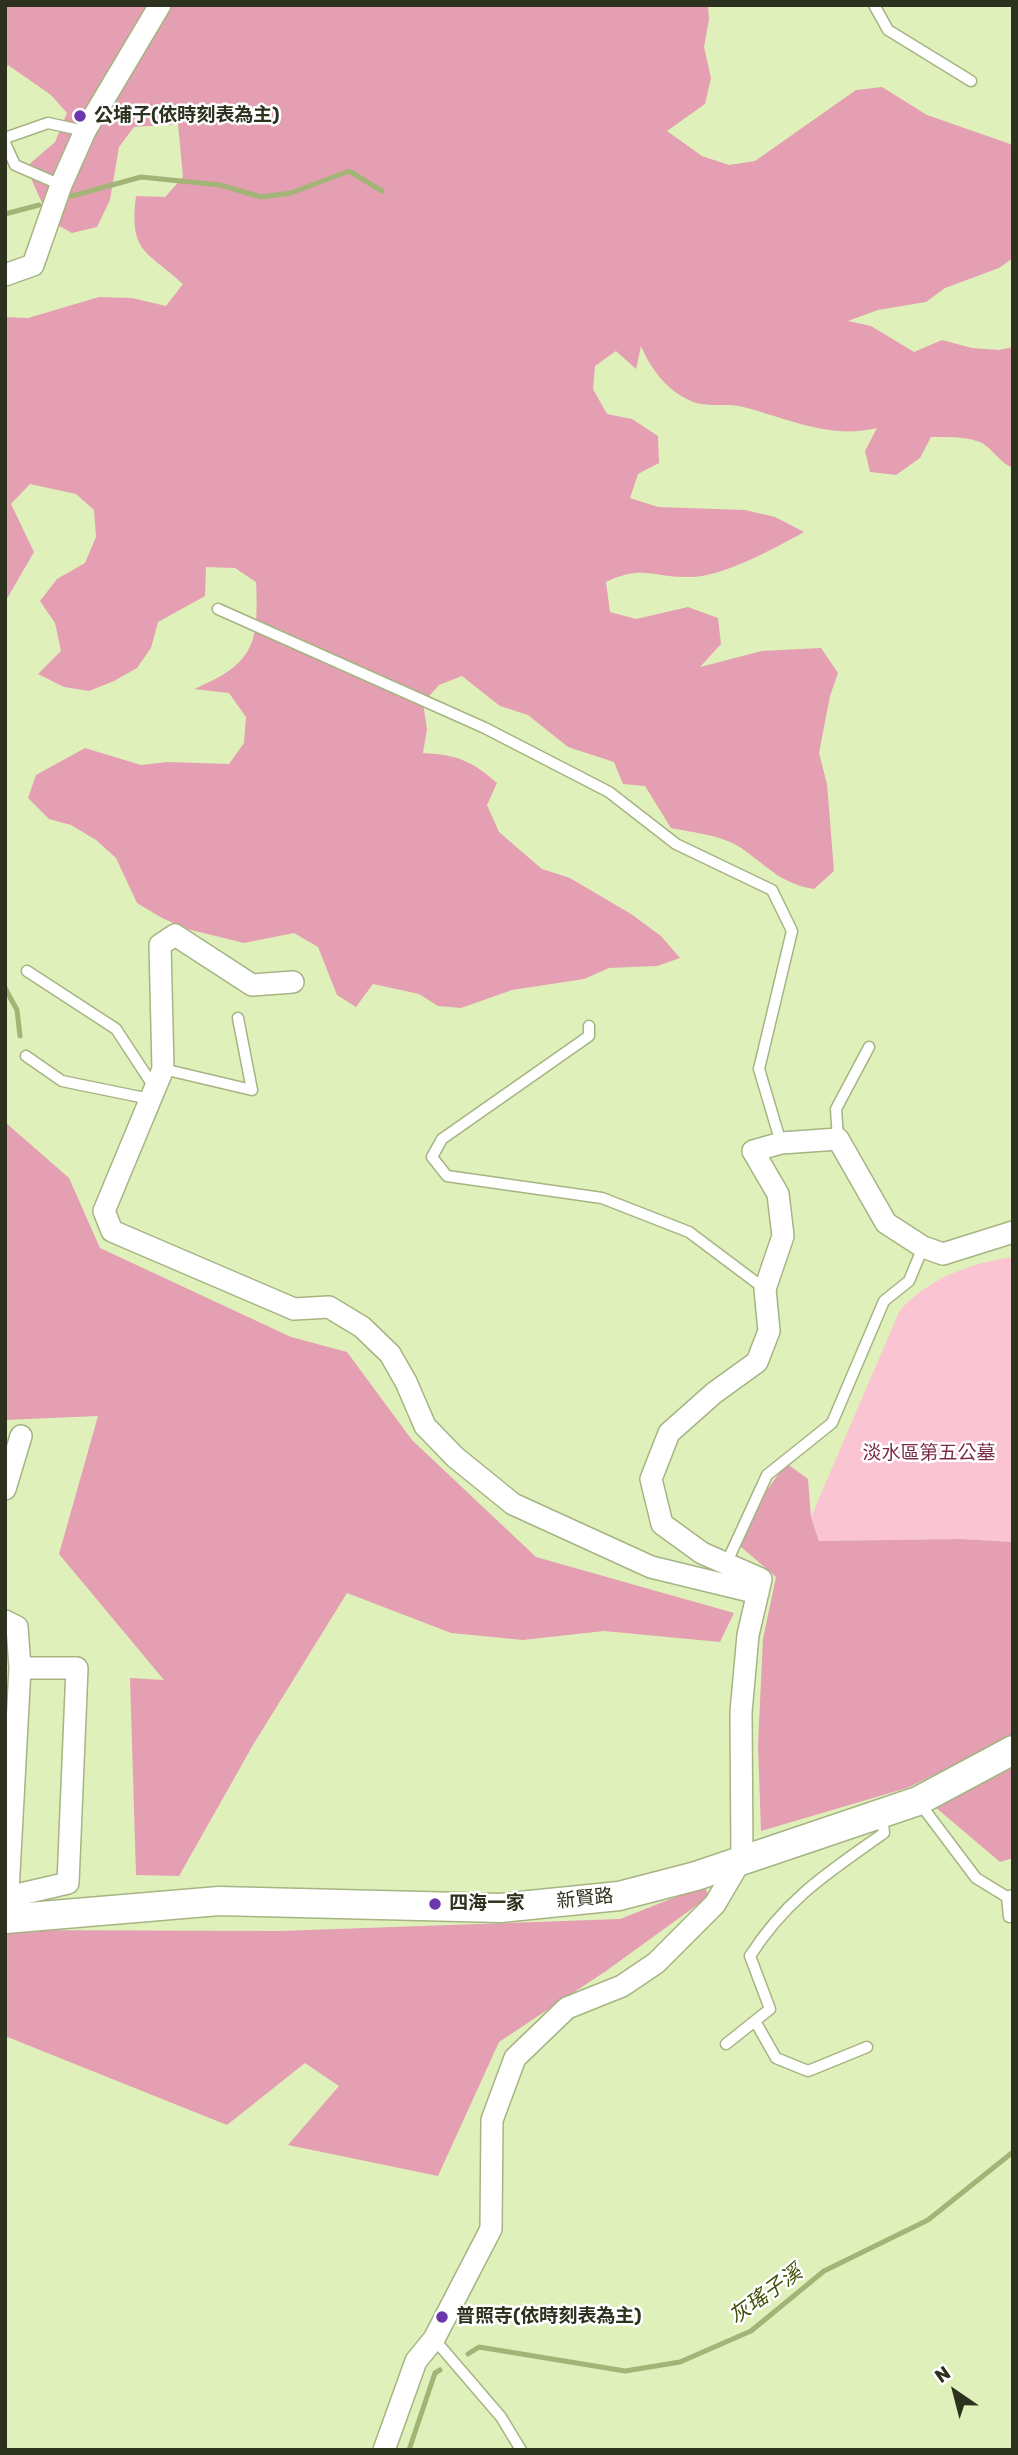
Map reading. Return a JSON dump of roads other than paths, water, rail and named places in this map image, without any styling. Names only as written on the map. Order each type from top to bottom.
[{"type":"street","points":[[5,275],[33,265],[61,185],[85,131],[160,5]]},
{"type":"street","points":[[293,982],[252,985],[175,935],[160,945],[156,1085],[104,1211],[112,1231],[294,1309],[329,1307],[362,1327],[390,1354],[406,1382],[425,1426],[456,1457],[513,1504],[651,1567],[758,1593]]},
{"type":"street","points":[[384,2450],[416,2361],[434,2339],[491,2229],[492,2120],[515,2058],[567,2008],[622,1986],[656,1963],[715,1904],[742,1858],[741,1712],[748,1635],[761,1579],[702,1553],[662,1524],[651,1479],[668,1433],[714,1393],[757,1362],[769,1331],[765,1289],[783,1236],[778,1194],[753,1151],[781,1143],[838,1139],[886,1223],[923,1247],[943,1254],[1013,1233]]},
{"type":"street","points":[[5,1489],[21,1436]]},
{"type":"street","points":[[5,1621],[18,1627],[20,1668],[7,1912],[68,1883],[77,1668],[20,1668]]},
{"type":"street","name":"新賢路","points":[[7,1912],[219,1901],[500,1908],[619,1896],[696,1876],[742,1858],[918,1801],[1013,1750]]},
{"type":"lane","points":[[874,5],[888,30],[971,81]]},
{"type":"lane","points":[[61,185],[15,165],[5,140],[48,122],[85,131]]},
{"type":"lane","points":[[218,609],[485,728],[608,792],[676,844],[772,890],[792,931],[758,1069],[781,1143]]},
{"type":"lane","points":[[27,971],[116,1029],[156,1085]]},
{"type":"lane","points":[[26,1056],[62,1081],[252,1090],[238,1018]]},
{"type":"lane","points":[[589,1026],[589,1036],[442,1139],[432,1157],[447,1176],[602,1198],[689,1232],[765,1289]]},
{"type":"lane","points":[[838,1139],[836,1109],[869,1048]]},
{"type":"lane","points":[[726,1564],[767,1475],[832,1423],[884,1301],[909,1281],[923,1247]]},
{"type":"lane","points":[[918,1801],[976,1878],[1010,1896],[1009,1917]]},
{"type":"lane","points":[[726,2044],[771,2009],[750,1956],[771,1922],[810,1885],[884,1833],[882,1814]]},
{"type":"lane","points":[[755,2021],[776,2059],[808,2071],[867,2047]]},
{"type":"lane","points":[[434,2339],[501,2417],[521,2450]]},
{"type":"waterway","points":[[72,196],[141,177],[220,185],[261,197],[291,193],[349,171],[382,191]]},
{"type":"waterway","points":[[5,214],[39,205]]},
{"type":"waterway","points":[[5,988],[17,1010],[20,1036]]},
{"type":"waterway","name":"灰瑤子溪","points":[[468,2354],[479,2347],[625,2371],[680,2362],[751,2331],[824,2271],[928,2220],[1013,2152]]},
{"type":"waterway","name":"灰瑤子溪","points":[[409,2450],[435,2373],[440,2370]]},
{"type":"place","name":"公埔子(依時刻表為主)","points":[[80,116]]},
{"type":"place","name":"四海一家","points":[[435,1904]]},
{"type":"place","name":"普照寺(依時刻表為主)","points":[[442,2317]]},
{"type":"park label","name":"淡水區第五公墓","points":[[929,1454]]}]
